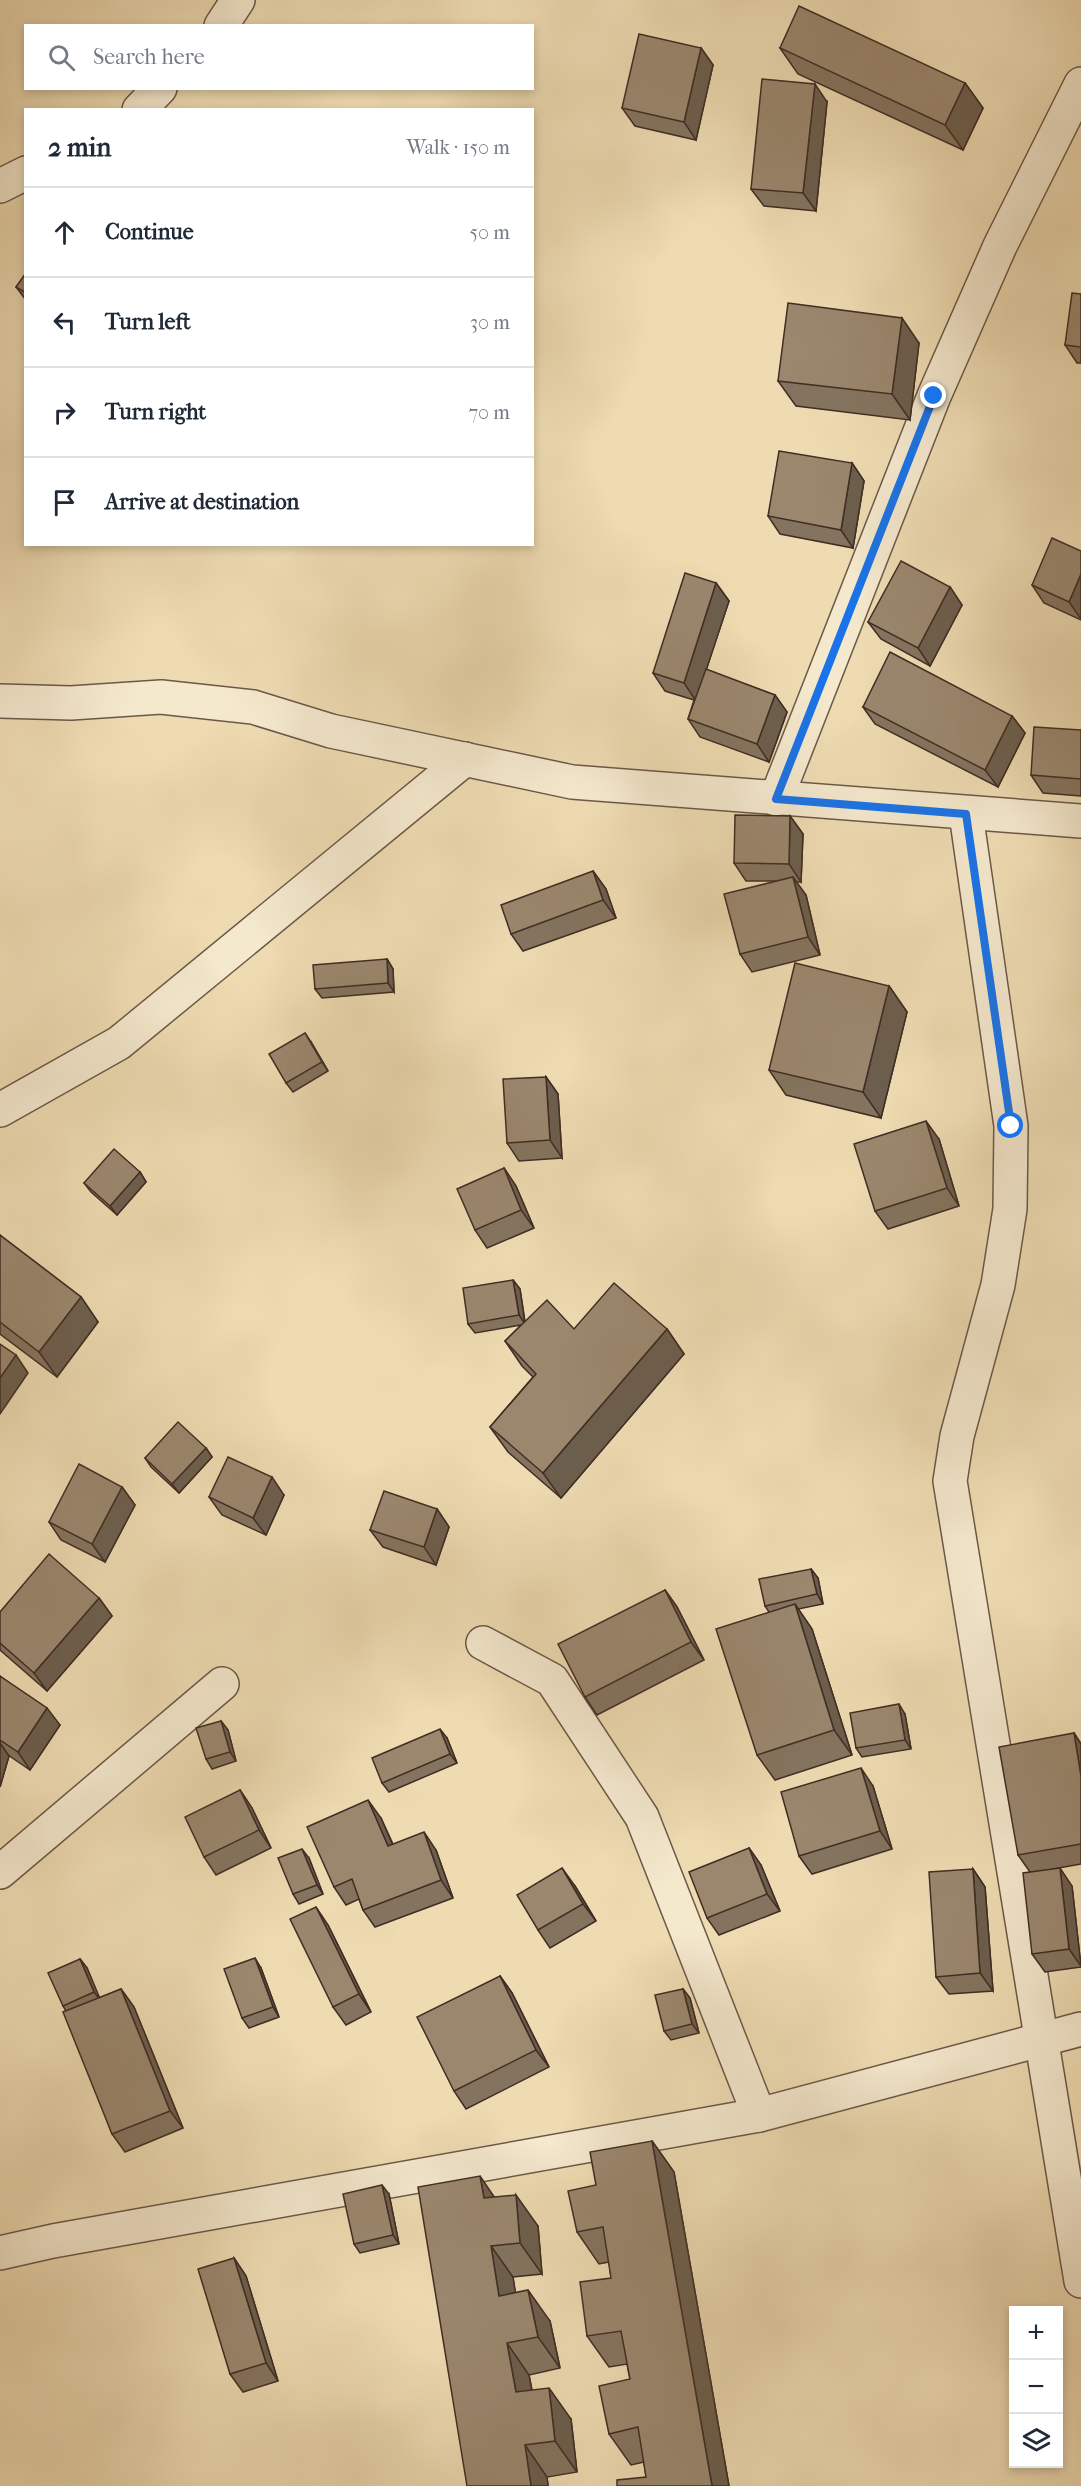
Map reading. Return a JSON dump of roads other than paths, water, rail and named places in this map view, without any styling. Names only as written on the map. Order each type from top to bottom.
[{"type":"street","points":[[222,24],[238,0]]},
{"type":"street","points":[[776,799],[934,396],[1000,246],[1081,84]]},
{"type":"street","points":[[141,108],[157,90]]},
{"type":"street","points":[[0,186],[24,174]]},
{"type":"street","points":[[0,701],[71,703],[161,697],[253,707],[331,730],[572,782],[966,814],[1081,821]]},
{"type":"street","points":[[0,1110],[119,1043],[465,759]]},
{"type":"street","points":[[966,814],[1011,1126],[1010,1209],[998,1285],[957,1436],[950,1481],[1081,2281]]},
{"type":"street","points":[[483,1643],[552,1680],[642,1817],[759,2115]]},
{"type":"street","points":[[0,1872],[222,1684]]},
{"type":"street","points":[[0,2253],[53,2241],[759,2115],[1040,2038],[1081,2029]]}]
